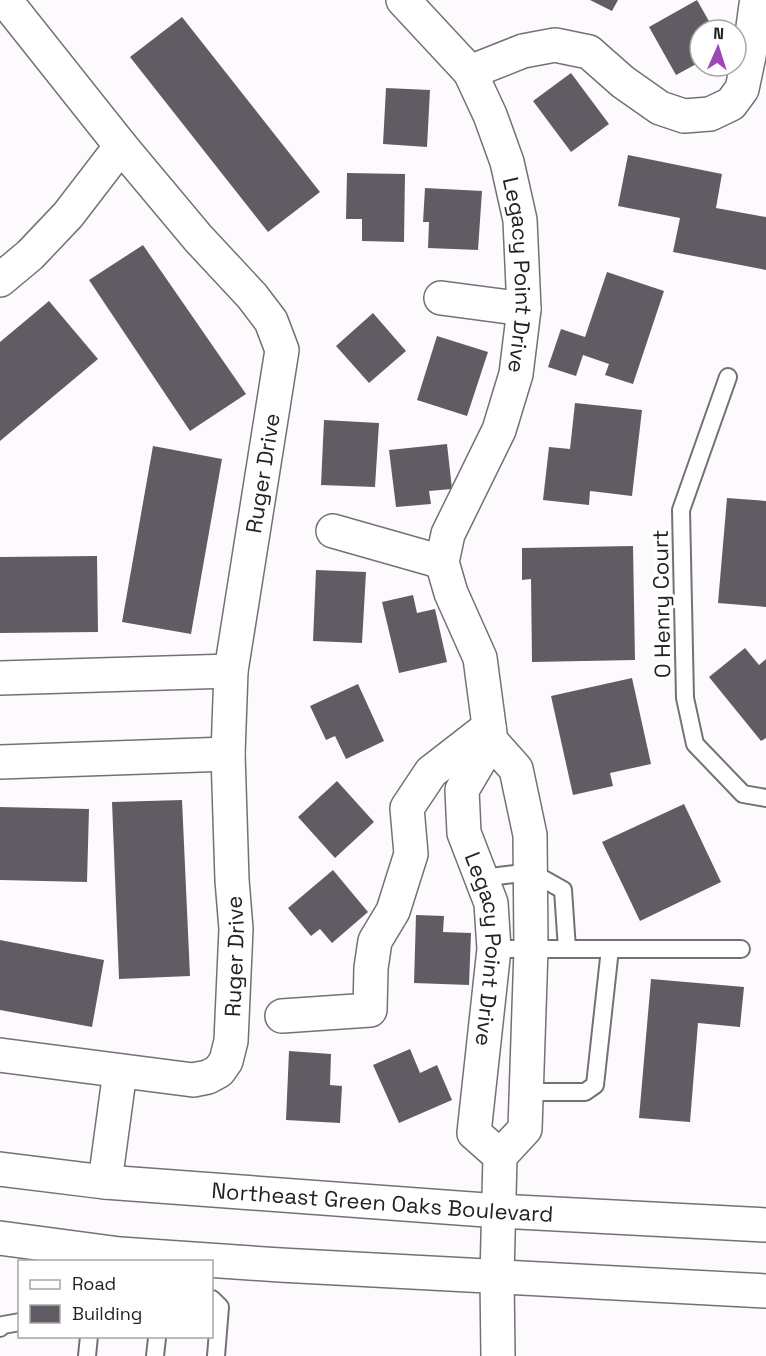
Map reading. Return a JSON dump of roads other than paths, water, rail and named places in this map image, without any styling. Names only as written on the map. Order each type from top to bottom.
[{"type":"street","name":"Ruger Drive","points":[[0,1055],[193,1080],[208,1077],[219,1071],[226,1061],[231,1041],[236,929],[228,754],[231,671],[282,350],[272,321],[198,238],[121,146],[5,0]]},
{"type":"street","name":"Legacy Point Drive","points":[[403,0],[470,72],[494,124],[507,162],[520,220],[524,309],[516,374],[499,429],[448,534],[442,562],[451,593],[480,658],[490,734],[516,770],[530,835],[531,949],[525,1130],[500,1156],[474,1133],[494,950],[491,903],[464,832],[462,790],[490,734]]},
{"type":"street","points":[[470,72],[523,51],[555,45],[588,52],[623,82],[660,108],[684,116],[710,114],[731,104],[742,88],[756,5]]},
{"type":"street","points":[[0,280],[30,255],[68,215],[121,146]]},
{"type":"street","points":[[441,298],[524,309]]},
{"type":"street","points":[[333,531],[442,562]]},
{"type":"street","points":[[0,678],[231,671]]},
{"type":"street","points":[[282,1016],[370,1010],[371,968],[375,941],[393,911],[411,854],[407,808],[431,772],[490,734]]},
{"type":"street","points":[[0,762],[228,754]]},
{"type":"street","points":[[105,1182],[120,1071]]},
{"type":"street","points":[[498,1356],[500,1156]]},
{"type":"street","name":"Northeast Green Oaks Boulevard","points":[[0,1169],[105,1182],[499,1211],[766,1225]]},
{"type":"street","points":[[0,1238],[120,1254],[198,1260]]},
{"type":"street","points":[[213,1261],[766,1291]]},
{"type":"lane","name":"O Henry Court","points":[[728,377],[681,510],[685,698],[695,744],[743,794],[766,798]]},
{"type":"lane","points":[[481,878],[531,872],[563,890],[567,949]]},
{"type":"lane","points":[[527,1092],[585,1092],[595,1085],[610,949]]},
{"type":"lane","points":[[494,950],[741,949]]},
{"type":"lane","points":[[213,1300],[220,1307],[216,1356]]},
{"type":"lane","points":[[0,1328],[3,1325],[18,1322]]},
{"type":"lane","points":[[87,1356],[88,1338]]},
{"type":"lane","points":[[154,1338],[155,1356]]}]
